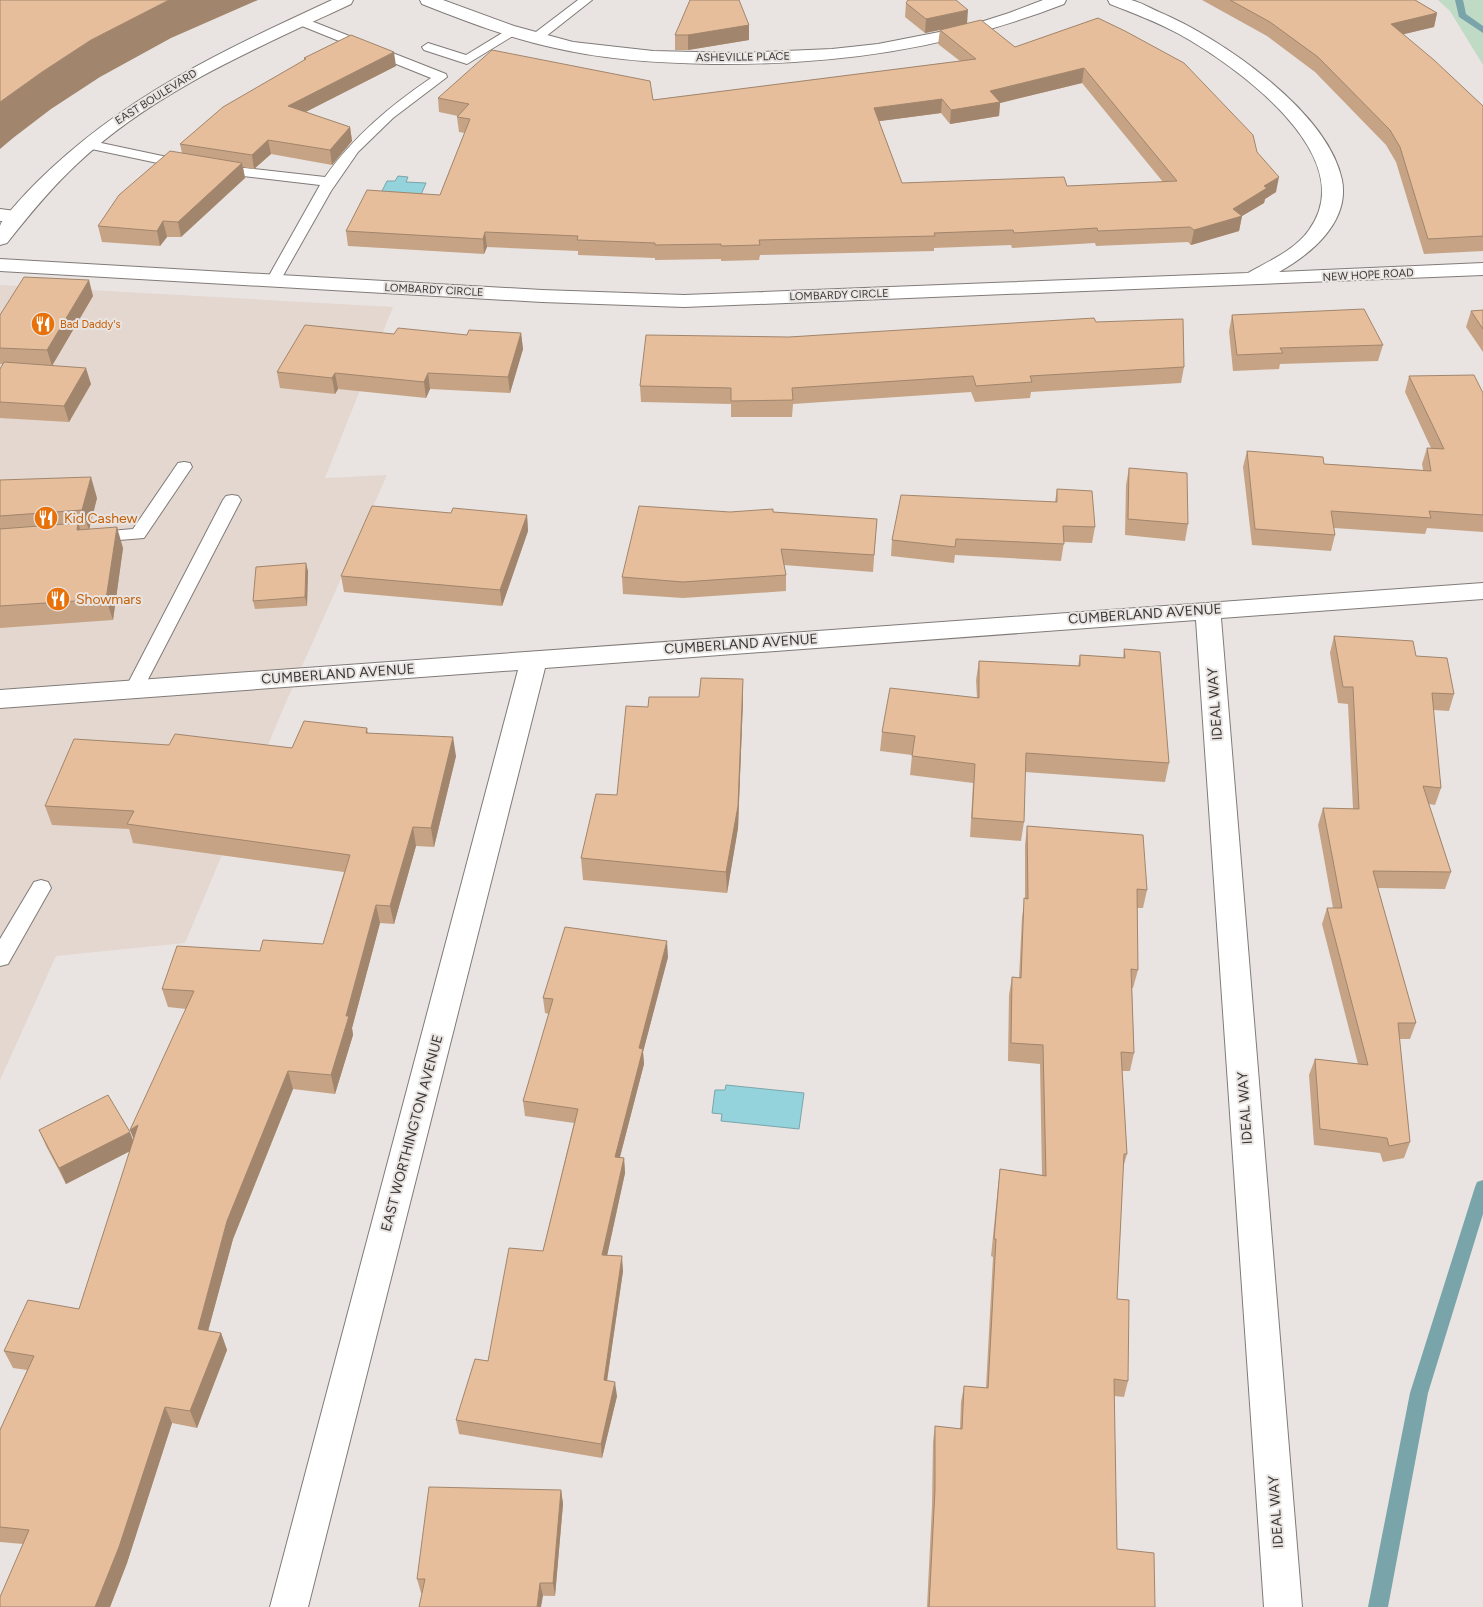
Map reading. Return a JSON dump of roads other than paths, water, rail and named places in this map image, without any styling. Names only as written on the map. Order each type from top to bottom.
[{"type":"street","name":"EAST BOULEVARD","points":[[0,239],[8,216],[87,144],[110,126],[182,79],[345,0]]},
{"type":"street","name":"ASHEVILLE PLACE","points":[[428,0],[536,38],[587,48],[660,57],[784,58],[843,54],[928,40],[988,26],[1058,0]]},
{"type":"street","name":"LOMBARDY CIRCLE","points":[[0,265],[579,298],[684,300],[1252,279],[1302,248],[1321,229],[1331,205],[1332,181],[1330,169],[1316,144],[1295,117],[1254,76],[1186,31],[1116,0]]},
{"type":"street","name":"NEW HOPE ROAD","points":[[1252,279],[1336,277],[1483,269]]},
{"type":"street","name":"CUMBERLAND AVENUE","points":[[0,699],[1483,591]]},
{"type":"street","name":"IDEAL WAY","points":[[1208,610],[1283,1607]]},
{"type":"street","name":"EAST WORTHINGTON AVENUE","points":[[289,1607],[534,659]]},
{"type":"lane","points":[[536,38],[586,0]]},
{"type":"lane","points":[[273,281],[344,161],[391,113],[441,77],[301,21]]},
{"type":"lane","points":[[428,47],[467,60],[512,30]]},
{"type":"lane","points":[[87,144],[202,167],[261,176],[330,182]]},
{"type":"lane","points":[[79,538],[138,534],[184,467]]},
{"type":"lane","points":[[134,690],[232,500]]},
{"type":"lane","points":[[0,958],[41,888]]},
{"type":"water","points":[[398,176],[408,177],[406,182],[426,183],[420,197],[380,195],[387,181],[395,181]]},
{"type":"water","points":[[726,1085],[804,1093],[799,1129],[721,1121],[722,1114],[712,1113],[715,1090],[725,1090]]},
{"type":"waterway","points":[[1459,0],[1462,15],[1483,30]]},
{"type":"waterway","points":[[1378,1607],[1419,1393],[1483,1187]]},
{"type":"place","name":"Bad Daddy's","points":[[43,324]]},
{"type":"place","name":"Kid Cashew","points":[[46,518]]},
{"type":"place","name":"Showmars","points":[[58,599]]}]
